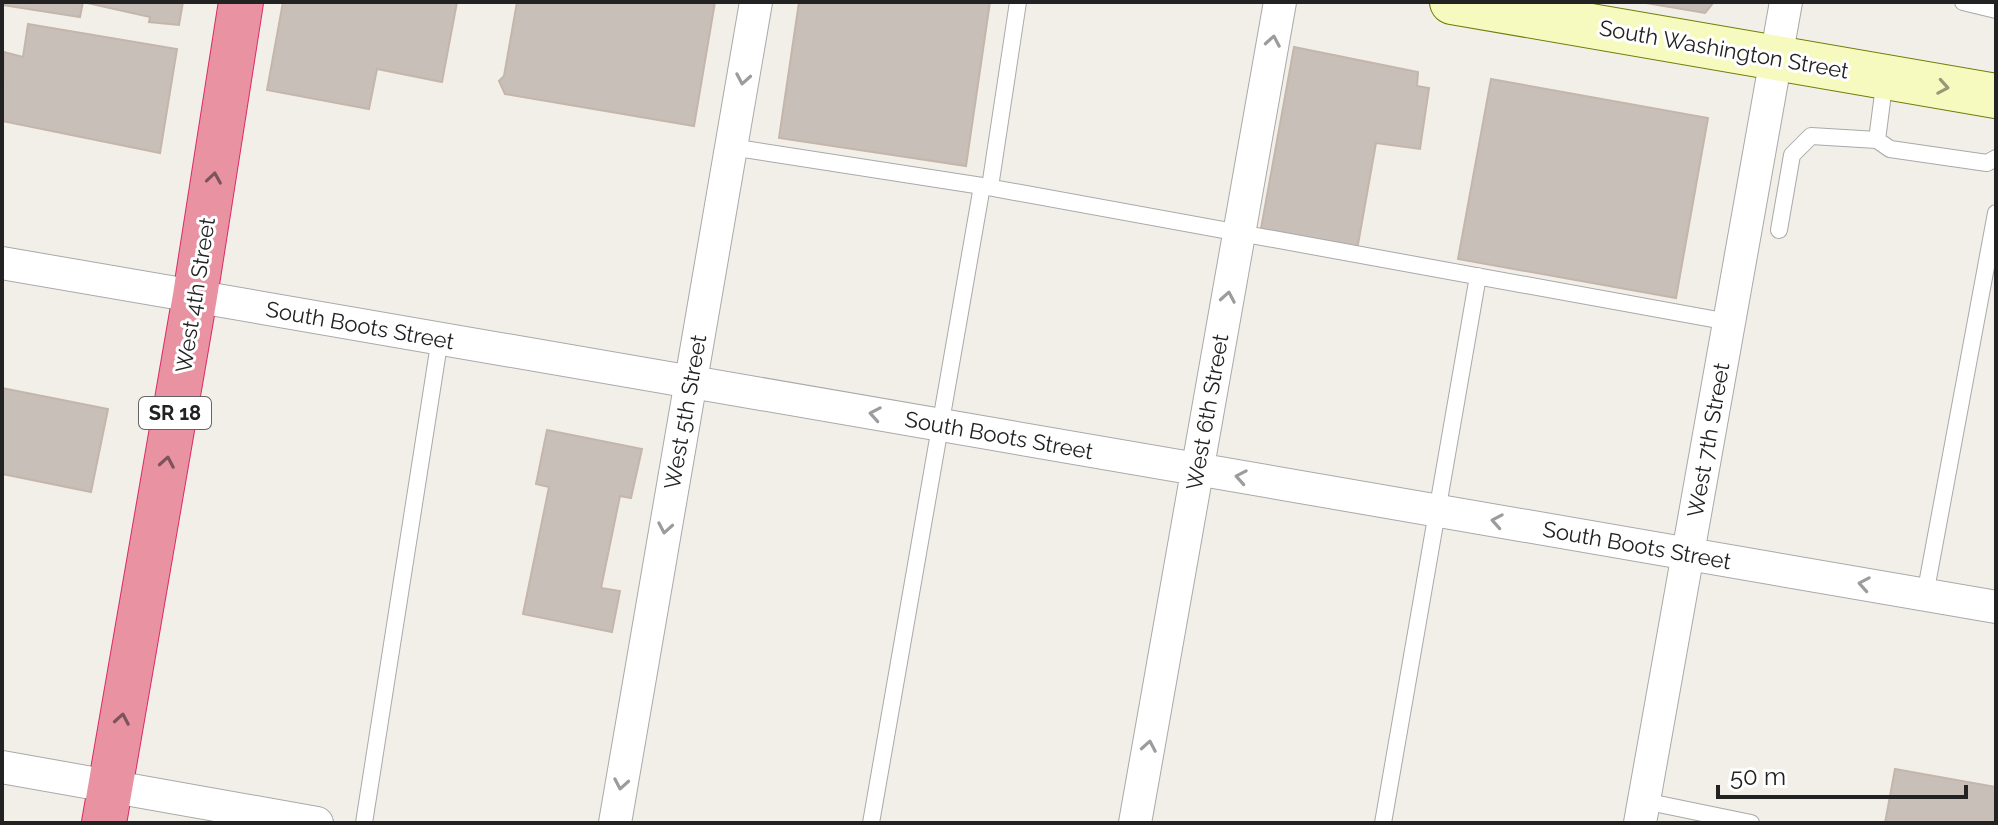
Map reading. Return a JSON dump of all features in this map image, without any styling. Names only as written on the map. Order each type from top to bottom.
[{"type":"highway","name":"West 4th Street","points":[[107,805],[195,296],[241,2]]},
{"type":"main road","name":"South Washington Street","points":[[1452,2],[1523,8],[1996,96]]},
{"type":"street","name":"West 5th Street","points":[[615,823],[756,2]]},
{"type":"street","name":"West 6th Street","points":[[1135,823],[1280,2]]},
{"type":"street","name":"West 7th Street","points":[[1642,812],[1786,2]]},
{"type":"street","name":"South Boots Street","points":[[2,263],[1996,607]]},
{"type":"street","points":[[2,767],[107,805],[317,823]]},
{"type":"lane","points":[[871,823],[1018,2]]},
{"type":"lane","points":[[1963,2],[1996,10]]},
{"type":"lane","points":[[1877,140],[1885,77]]},
{"type":"lane","points":[[1779,230],[1792,155],[1811,136],[1877,140],[1890,149],[1987,163],[1996,158]]},
{"type":"lane","points":[[731,147],[986,186],[1729,322]]},
{"type":"lane","points":[[1925,595],[1996,213]]},
{"type":"lane","points":[[1383,823],[1478,276]]},
{"type":"lane","points":[[364,823],[440,338]]},
{"type":"lane","points":[[1642,812],[1751,823]]},
{"type":"building","points":[[2,2],[83,2],[80,17],[2,5]]},
{"type":"building","points":[[83,2],[183,2],[179,25],[149,22],[150,17]]},
{"type":"building","points":[[283,2],[457,2],[442,82],[377,69],[369,109],[267,90]]},
{"type":"building","points":[[517,2],[715,2],[694,126],[505,94],[499,81],[504,76]]},
{"type":"building","points":[[799,2],[990,2],[966,166],[779,138]]},
{"type":"building","points":[[1640,2],[1714,2],[1705,13]]},
{"type":"building","points":[[28,24],[177,49],[160,153],[2,121],[4,52],[23,57]]},
{"type":"building","points":[[1294,47],[1418,72],[1417,86],[1429,88],[1420,149],[1376,143],[1357,250],[1260,234]]},
{"type":"building","points":[[1491,79],[1708,118],[1676,298],[1458,259]]},
{"type":"building","points":[[2,388],[108,409],[91,492],[2,474]]},
{"type":"building","points":[[547,430],[642,449],[631,498],[620,496],[601,588],[620,591],[612,632],[523,614],[549,487],[536,484]]},
{"type":"building","points":[[1895,769],[1996,787],[1996,823],[1885,823]]}]
